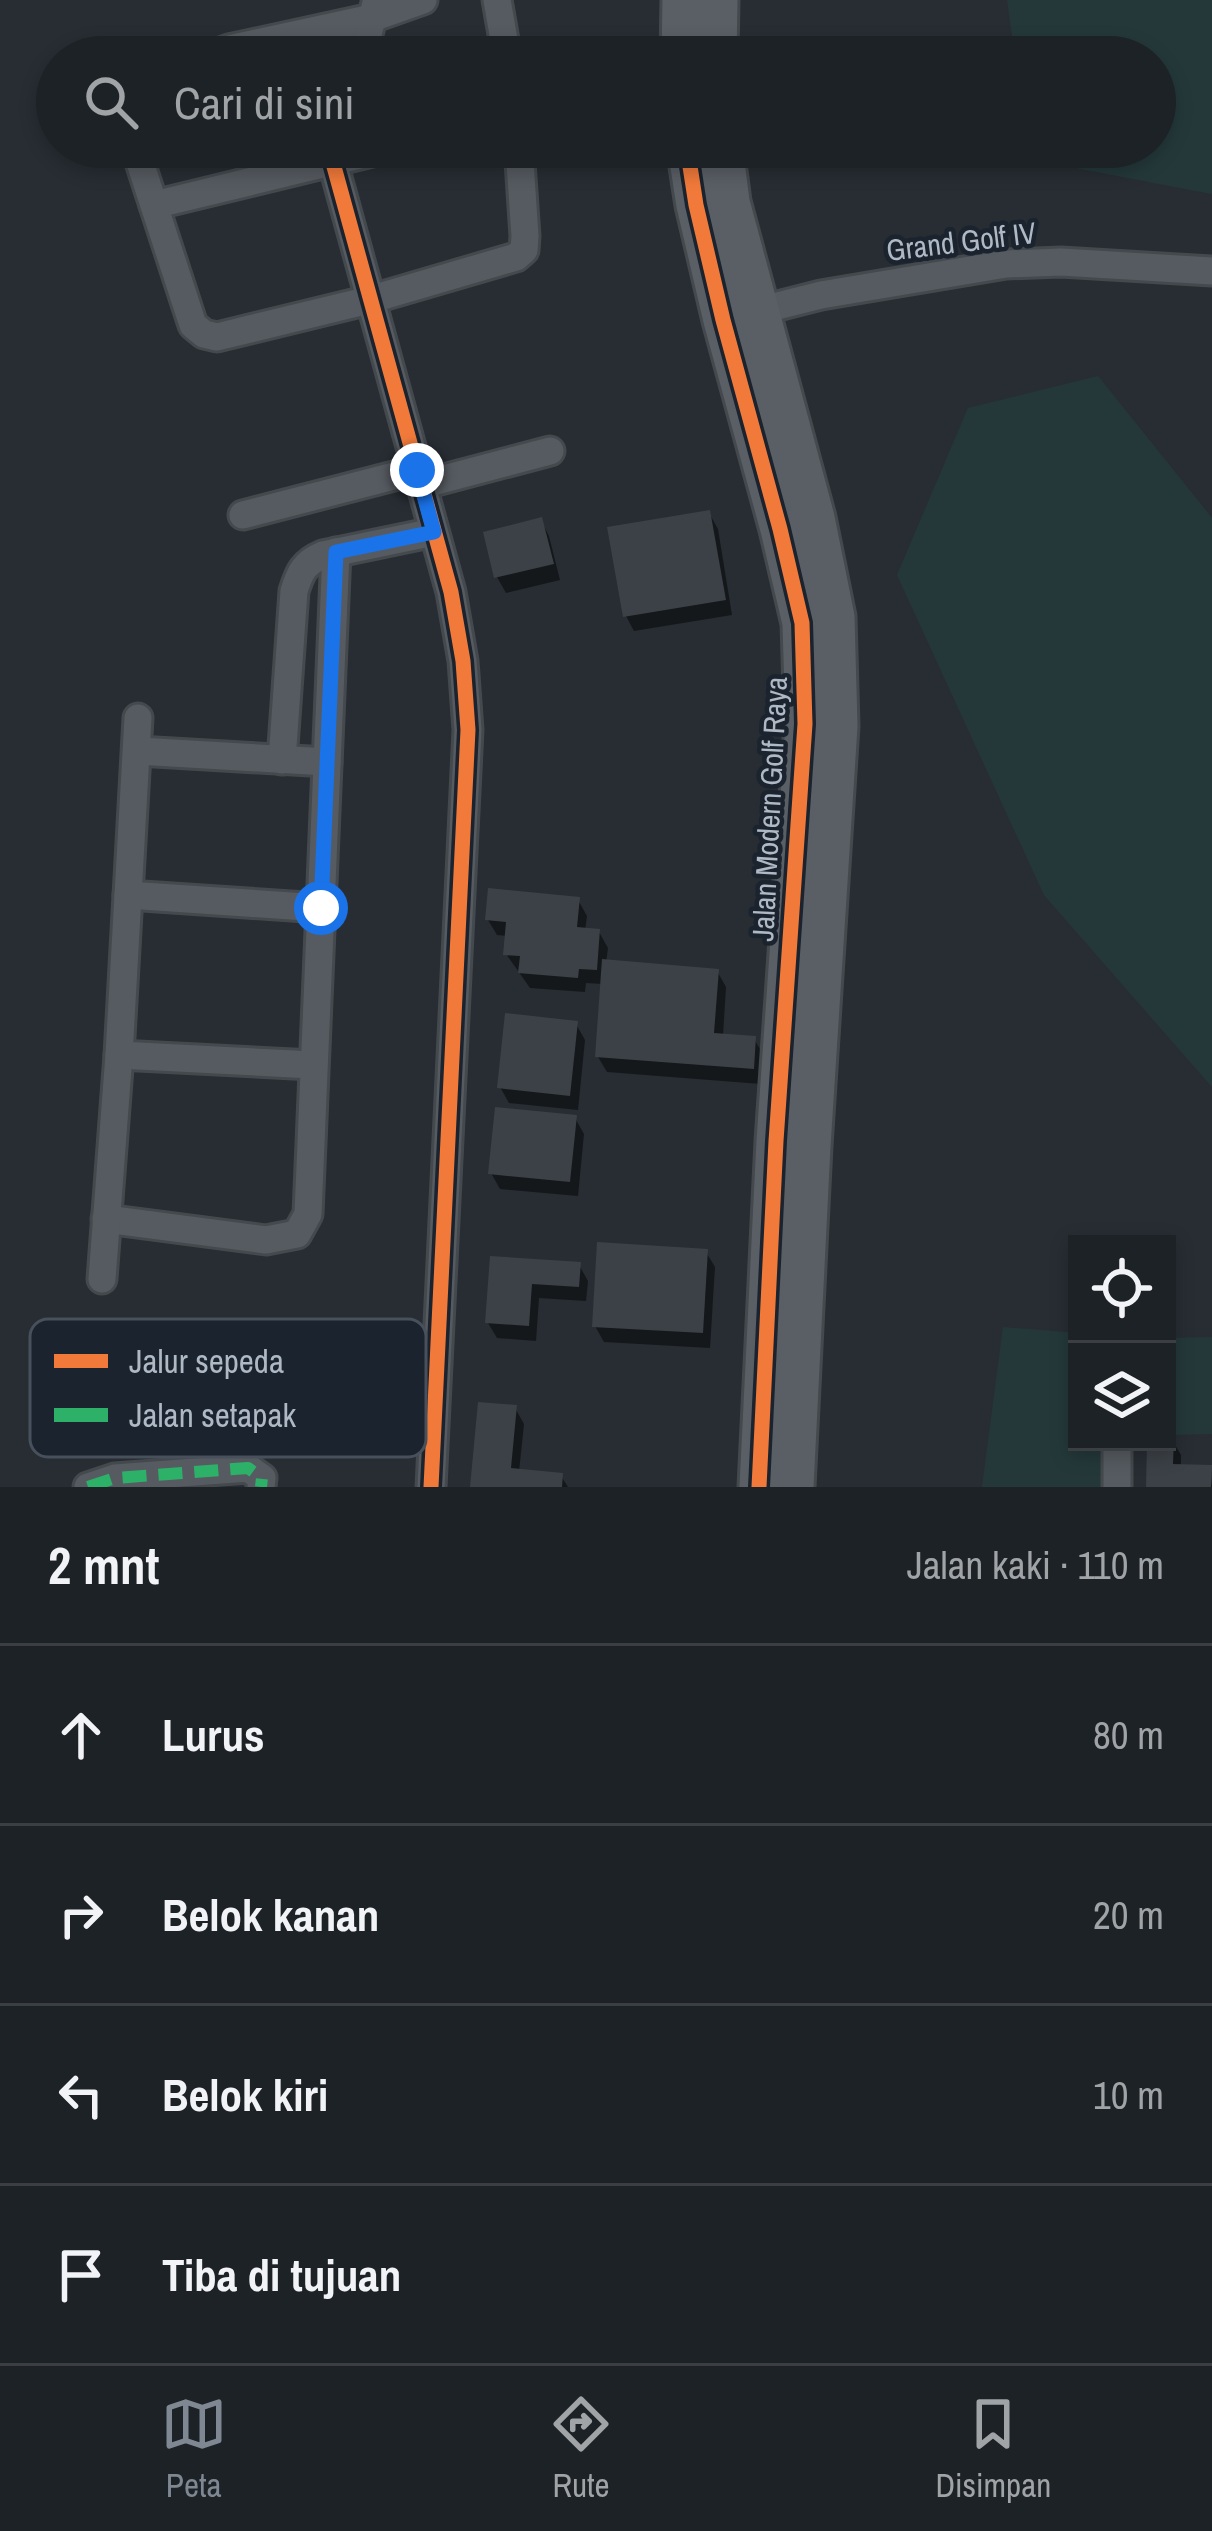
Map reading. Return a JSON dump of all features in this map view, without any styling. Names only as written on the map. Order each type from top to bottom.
[{"type":"street","points":[[276,36],[424,0]]},
{"type":"street","points":[[497,0],[503,36]]},
{"type":"street","points":[[681,36],[682,0]]},
{"type":"street","points":[[717,36],[718,0]]},
{"type":"street","points":[[142,168],[193,326],[218,337],[516,257],[524,250],[525,236],[520,168]]},
{"type":"street","points":[[154,205],[288,168]]},
{"type":"street","points":[[338,168],[369,300],[451,592],[468,730],[430,1487]]},
{"type":"street","name":"Jalan Modern Golf Raya","points":[[690,168],[696,205],[815,518],[835,617],[838,704],[794,1487]]},
{"type":"street","name":"Jalan Modern Golf Raya","points":[[726,168],[741,315],[802,623],[805,724],[776,1141],[759,1487]]},
{"type":"street","name":"Grand Golf IV","points":[[741,315],[821,295],[1006,264],[1061,262],[1212,271]]},
{"type":"street","points":[[243,515],[550,451]]},
{"type":"street","points":[[282,760],[299,573],[307,562],[336,552],[434,532]]},
{"type":"street","points":[[106,1220],[266,1240],[297,1234],[308,1214],[336,552]]},
{"type":"street","points":[[102,1279],[138,718]]},
{"type":"street","points":[[138,751],[328,762]]},
{"type":"street","points":[[128,895],[321,908]]},
{"type":"street","points":[[118,1055],[313,1065]]},
{"type":"street","points":[[1117,1487],[1118,1451]]},
{"type":"street","points":[[88,1487],[116,1478],[248,1468],[262,1478],[261,1487]]},
{"type":"green space","points":[[1007,0],[1212,0],[1212,194],[1075,168],[1176,168],[1176,36],[1012,36]]},
{"type":"green space","points":[[1098,376],[1212,518],[1212,1087],[1044,895],[897,575],[968,408]]},
{"type":"green space","points":[[1003,1327],[1068,1332],[1068,1451],[1103,1451],[1102,1487],[982,1487]]},
{"type":"green space","points":[[1212,1337],[1212,1434],[1176,1435],[1176,1338]]},
{"type":"building","points":[[710,510],[726,600],[623,617],[607,527]]},
{"type":"building","points":[[542,517],[554,564],[494,578],[483,532]]},
{"type":"building","points":[[488,888],[580,897],[577,927],[600,929],[597,970],[579,969],[578,978],[518,973],[520,956],[503,955],[506,922],[485,920]]},
{"type":"building","points":[[602,959],[719,969],[714,1033],[756,1036],[754,1069],[595,1057]]},
{"type":"building","points":[[505,1013],[578,1021],[570,1096],[497,1088]]},
{"type":"building","points":[[495,1107],[577,1115],[570,1182],[488,1174]]},
{"type":"building","points":[[597,1242],[708,1249],[703,1333],[592,1327]]},
{"type":"building","points":[[490,1256],[581,1262],[579,1287],[532,1284],[529,1326],[485,1323]]},
{"type":"building","points":[[478,1402],[517,1405],[511,1468],[563,1473],[562,1487],[470,1487]]},
{"type":"building","points":[[1147,1451],[1173,1451],[1173,1464],[1212,1465],[1211,1487],[1146,1487]]},
{"type":"marked path","points":[[88,1487],[115,1478],[248,1468],[262,1478],[261,1487]]},
{"type":"cycle path","points":[[334,168],[451,592],[463,661],[468,730],[431,1487]]},
{"type":"cycle path","points":[[690,168],[723,320],[802,623],[805,724],[776,1141],[759,1487]]},
{"type":"route","points":[[321,908],[336,552],[434,532],[417,470]]}]
